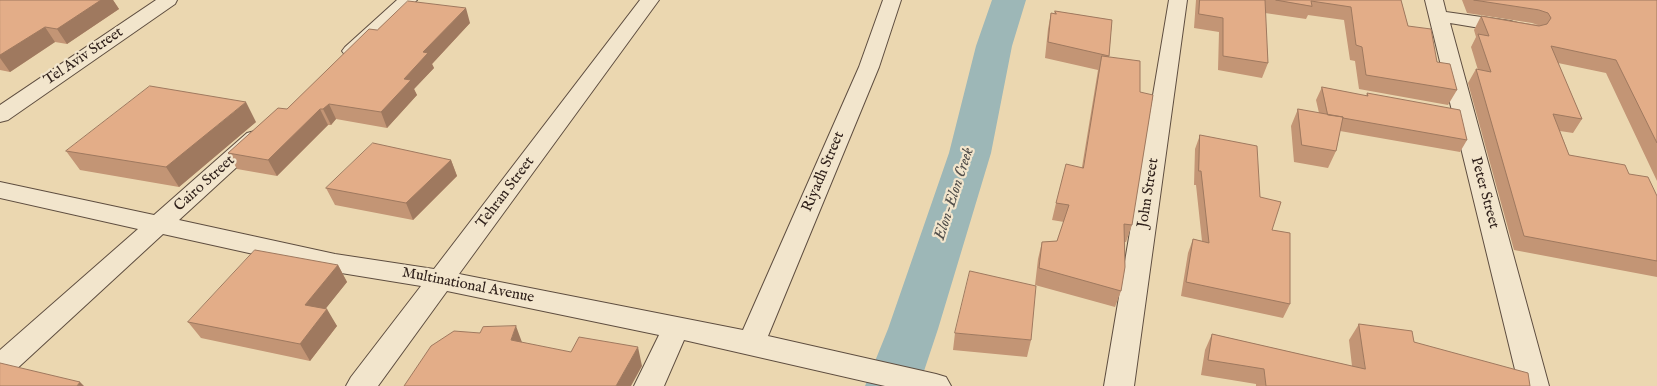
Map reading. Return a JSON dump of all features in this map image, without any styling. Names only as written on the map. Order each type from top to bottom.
[{"type":"street","name":"Tel Aviv Street","points":[[0,115],[168,0]]},
{"type":"street","points":[[335,66],[408,0]]},
{"type":"street","name":"Tehran Street","points":[[361,386],[650,0]]},
{"type":"street","name":"Riyadh Street","points":[[751,343],[869,67],[892,0]]},
{"type":"street","name":"John Street","points":[[1119,386],[1178,0]]},
{"type":"street","points":[[1436,8],[1531,31]]},
{"type":"street","name":"Peter Street","points":[[1436,8],[1454,114],[1534,386]]},
{"type":"street","name":"Cairo Street","points":[[0,367],[269,126]]},
{"type":"street","name":"Multinational Avenue","points":[[0,190],[158,226],[335,263],[440,280],[751,343],[931,385]]},
{"type":"street","points":[[649,386],[676,328]]},
{"type":"building","points":[[0,0],[101,0],[57,29],[45,27],[0,55]]},
{"type":"building","points":[[1200,0],[1265,0],[1268,63],[1223,56],[1223,18],[1199,14]]},
{"type":"building","points":[[1276,0],[1401,0],[1408,26],[1431,29],[1437,62],[1450,64],[1457,90],[1366,75],[1362,47],[1356,45],[1351,7],[1311,1],[1312,6]]},
{"type":"building","points":[[1474,0],[1657,0],[1657,143],[1616,60],[1551,46],[1582,119],[1553,114],[1569,155],[1625,165],[1629,174],[1648,177],[1657,196],[1657,261],[1524,236],[1476,69],[1491,72],[1478,34],[1489,36],[1481,16],[1539,26],[1547,24],[1551,18],[1548,13],[1539,10]]},
{"type":"building","points":[[408,1],[466,8],[423,52],[428,53],[404,79],[411,80],[381,112],[329,104],[320,109],[268,160],[228,153],[278,108],[287,109],[369,29],[377,30]]},
{"type":"building","points":[[1055,11],[1112,20],[1109,56],[1048,42],[1051,13],[1056,14]]},
{"type":"building","points":[[1102,56],[1140,61],[1140,92],[1153,95],[1132,225],[1124,224],[1125,267],[1121,291],[1039,268],[1042,242],[1057,241],[1069,205],[1056,203],[1066,164],[1083,168]]},
{"type":"building","points":[[150,86],[246,102],[166,167],[66,151]]},
{"type":"building","points":[[1322,87],[1460,110],[1467,140],[1328,115]]},
{"type":"building","points":[[1298,109],[1343,117],[1336,151],[1302,145]]},
{"type":"building","points":[[1200,135],[1257,146],[1260,197],[1281,202],[1272,230],[1290,233],[1290,304],[1186,282],[1193,239],[1209,243],[1201,171],[1199,171]]},
{"type":"building","points":[[373,143],[451,160],[406,203],[326,188]]},
{"type":"building","points":[[255,250],[338,265],[305,305],[327,309],[300,344],[188,322]]},
{"type":"building","points":[[970,271],[1036,286],[1031,340],[955,333]]},
{"type":"building","points":[[1359,324],[1412,331],[1414,342],[1528,373],[1530,386],[1266,386],[1264,369],[1208,360],[1212,334],[1365,369]]},
{"type":"building","points":[[516,326],[511,340],[571,352],[579,337],[638,347],[616,386],[404,386],[431,346],[454,331],[480,333],[483,327]]},
{"type":"building","points":[[0,363],[80,382],[77,386],[0,386]]},
{"type":"waterway","name":"Elon-Elon Creek","points":[[892,386],[913,329],[970,153],[994,46],[1009,0]]}]
